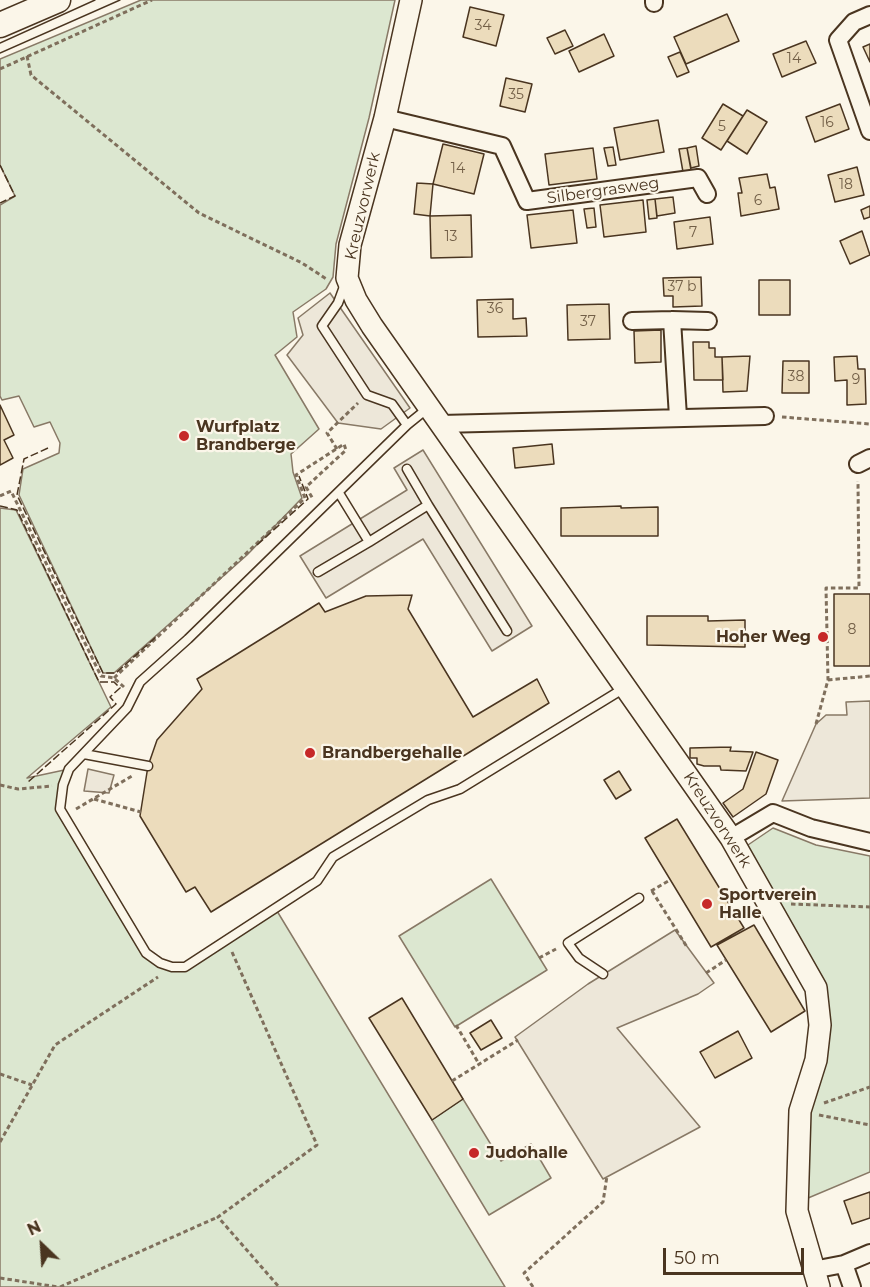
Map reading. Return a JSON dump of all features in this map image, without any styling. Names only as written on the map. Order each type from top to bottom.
[{"type":"main road","points":[[0,25],[58,0]]},
{"type":"street","name":"Kreuzvorwerk","points":[[411,0],[385,118],[350,245],[347,278],[356,300],[372,326],[731,838],[770,903],[816,988],[818,1036],[816,1060],[802,1103],[797,1211],[816,1279],[870,1253]]},
{"type":"street","points":[[870,15],[854,22],[838,40],[870,131]]},
{"type":"street","name":"Silbergrasweg","points":[[385,118],[502,146],[528,201],[698,178],[707,194]]},
{"type":"street","points":[[672,320],[678,417]]},
{"type":"street","points":[[632,321],[708,321]]},
{"type":"street","points":[[435,416],[765,416]]},
{"type":"street","points":[[731,838],[772,813],[811,828],[870,842]]},
{"type":"street","points":[[844,1264],[852,1287]]},
{"type":"lane","points":[[347,278],[338,303],[322,326],[367,395],[392,405],[407,425]]},
{"type":"lane","points":[[435,416],[407,425],[188,639],[140,682],[127,708],[69,769],[63,785],[60,809],[146,953],[172,967],[184,967],[316,881],[333,857],[428,800],[460,789],[626,687]]},
{"type":"lane","points":[[407,470],[507,632]]},
{"type":"lane","points":[[339,493],[369,542]]},
{"type":"lane","points":[[318,572],[428,505]]},
{"type":"lane","points":[[84,754],[148,766]]},
{"type":"lane","points":[[603,974],[579,958],[568,943],[639,898]]},
{"type":"path","points":[[0,69],[152,0]]},
{"type":"path","points":[[27,56],[31,75],[199,213],[302,263],[334,285],[347,278]]},
{"type":"path","points":[[337,449],[327,433],[367,395]]},
{"type":"path","points":[[765,416],[870,424]]},
{"type":"path","points":[[0,496],[11,491],[101,676],[114,678],[305,498],[296,475],[344,444],[346,450],[306,487],[320,511]]},
{"type":"path","points":[[816,724],[828,680],[826,588],[859,588],[864,461]]},
{"type":"path","points":[[828,680],[870,676]]},
{"type":"path","points":[[63,816],[148,766]]},
{"type":"path","points":[[0,785],[18,789],[63,785]]},
{"type":"path","points":[[94,799],[141,812]]},
{"type":"path","points":[[639,898],[670,880]]},
{"type":"path","points":[[652,891],[687,947]]},
{"type":"path","points":[[770,903],[870,907]]},
{"type":"path","points":[[0,1278],[59,1287],[218,1216],[317,1145],[226,939]]},
{"type":"path","points":[[539,958],[568,943]]},
{"type":"path","points":[[706,974],[726,960]]},
{"type":"path","points":[[0,1142],[55,1045],[172,967]]},
{"type":"path","points":[[456,1026],[478,1064]]},
{"type":"path","points":[[452,1081],[518,1040]]},
{"type":"path","points":[[0,1074],[32,1085]]},
{"type":"path","points":[[802,1103],[870,1087]]},
{"type":"path","points":[[802,1103],[870,1125]]},
{"type":"path","points":[[533,1287],[524,1273],[603,1202],[607,1176]]},
{"type":"path","points":[[218,1216],[279,1287]]},
{"type":"green space","points":[[141,0],[395,0],[369,118],[336,244],[333,277],[326,289],[293,312],[297,337],[275,355],[319,429],[291,454],[293,472],[302,498],[247,555],[114,673],[103,673],[19,495],[23,469],[59,453],[60,443],[50,422],[34,427],[19,396],[2,400],[0,396],[0,205],[15,196],[0,165],[0,59]]},
{"type":"green space","points":[[0,508],[16,510],[111,707],[27,778],[69,769],[60,809],[146,953],[160,963],[185,967],[277,911],[505,1287],[0,1287]]},
{"type":"green space","points":[[773,828],[816,845],[870,856],[870,1172],[801,1201],[804,1121],[828,1027],[742,849]]},
{"type":"green space","points":[[491,879],[547,970],[455,1027],[399,936]]},
{"type":"green space","name":"Judohalle","points":[[463,1099],[501,1161],[531,1144],[551,1178],[489,1215],[432,1120]]},
{"type":"shaded area","points":[[330,293],[410,408],[381,429],[338,423],[287,355],[303,335],[298,318]]},
{"type":"shaded area","points":[[423,450],[532,626],[492,651],[423,539],[326,598],[300,556],[407,490],[394,468]]},
{"type":"shaded area","points":[[870,701],[870,798],[782,801],[816,724],[826,715],[847,715],[846,702]]},
{"type":"shaded area","points":[[88,769],[114,775],[109,793],[84,791]]},
{"type":"shaded area","points":[[675,930],[714,983],[698,994],[617,1028],[700,1127],[603,1179],[515,1037],[588,984]]},
{"type":"building","points":[[470,7],[504,15],[496,46],[463,37]]},
{"type":"building","points":[[727,14],[739,41],[686,64],[674,37]]},
{"type":"building","points":[[565,30],[573,46],[555,54],[547,38]]},
{"type":"building","points":[[604,34],[614,56],[579,72],[569,51]]},
{"type":"building","points":[[806,41],[816,63],[782,77],[773,54]]},
{"type":"building","points":[[870,44],[870,62],[863,47]]},
{"type":"building","points":[[680,52],[689,72],[677,77],[668,57]]},
{"type":"building","points":[[506,78],[532,84],[525,112],[500,106]]},
{"type":"building","points":[[723,104],[743,116],[721,150],[702,138]]},
{"type":"building","points":[[840,104],[849,129],[815,142],[806,117]]},
{"type":"building","points":[[747,110],[767,122],[747,154],[727,141]]},
{"type":"building","points":[[658,120],[664,152],[620,160],[614,128]]},
{"type":"building","points":[[443,144],[484,154],[474,194],[433,184]]},
{"type":"building","points":[[696,146],[699,166],[691,168],[687,148]]},
{"type":"building","points":[[613,147],[616,165],[608,166],[604,148]]},
{"type":"building","points":[[593,148],[597,179],[549,185],[545,154]]},
{"type":"building","points":[[687,148],[691,170],[683,172],[679,149]]},
{"type":"building","points":[[857,167],[864,195],[835,202],[828,175]]},
{"type":"building","points":[[767,174],[770,188],[775,187],[779,209],[741,216],[738,193],[742,193],[739,178]]},
{"type":"building","points":[[417,183],[433,184],[430,216],[414,214]]},
{"type":"building","points":[[673,197],[675,213],[657,216],[655,199]]},
{"type":"building","points":[[655,199],[657,218],[649,219],[647,200]]},
{"type":"building","points":[[643,200],[646,232],[604,237],[600,205]]},
{"type":"building","points":[[870,206],[870,217],[864,219],[861,210]]},
{"type":"building","points":[[594,208],[596,227],[587,228],[584,209]]},
{"type":"building","points":[[573,210],[577,243],[531,248],[527,215]]},
{"type":"building","points":[[471,215],[472,257],[431,258],[430,216]]},
{"type":"building","points":[[710,217],[713,244],[677,249],[674,222]]},
{"type":"building","points":[[862,231],[870,255],[850,264],[840,241]]},
{"type":"building","points":[[701,277],[702,306],[673,307],[673,296],[664,296],[663,278]]},
{"type":"building","points":[[759,280],[790,280],[790,315],[759,315]]},
{"type":"building","points":[[513,299],[513,319],[526,318],[527,336],[478,337],[477,300]]},
{"type":"building","points":[[609,304],[610,339],[568,340],[567,305]]},
{"type":"building","points":[[661,330],[661,362],[635,363],[634,331]]},
{"type":"building","points":[[693,342],[709,342],[709,348],[715,348],[715,357],[722,357],[723,380],[694,380]]},
{"type":"building","points":[[750,356],[747,391],[723,392],[722,357]]},
{"type":"building","points":[[857,356],[858,369],[865,369],[866,404],[847,405],[847,380],[835,381],[834,357]]},
{"type":"building","points":[[783,361],[809,361],[809,393],[782,393]]},
{"type":"building","points":[[0,405],[14,435],[4,440],[13,458],[0,465]]},
{"type":"building","points":[[552,444],[554,464],[515,468],[513,448]]},
{"type":"building","points":[[621,506],[621,508],[658,507],[658,536],[561,536],[561,508]]},
{"type":"building","points":[[834,594],[870,594],[870,666],[834,666]]},
{"type":"building","name":"Brandbergehalle","points":[[412,595],[408,609],[473,717],[537,679],[549,703],[211,912],[195,887],[186,892],[140,816],[148,766],[157,740],[202,689],[197,679],[319,603],[325,612],[366,596]]},
{"type":"building","points":[[647,616],[708,616],[708,621],[745,620],[745,647],[647,645]]},
{"type":"building","points":[[731,747],[730,751],[753,752],[746,771],[721,770],[720,766],[704,766],[697,764],[697,758],[690,758],[690,748]]},
{"type":"building","points":[[756,752],[778,760],[766,794],[733,817],[723,803],[743,789]]},
{"type":"building","points":[[619,771],[631,790],[616,799],[604,780]]},
{"type":"building","name":"Sportverein Halle","points":[[677,819],[744,928],[711,947],[645,838]]},
{"type":"building","points":[[754,925],[805,1011],[771,1032],[717,945]]},
{"type":"building","points":[[402,998],[463,1099],[432,1120],[369,1018]]},
{"type":"building","points":[[491,1020],[502,1038],[481,1050],[470,1033]]},
{"type":"building","points":[[738,1031],[752,1058],[715,1078],[700,1052]]},
{"type":"building","points":[[870,1192],[870,1218],[852,1224],[844,1201]]},
{"type":"tram line","points":[[0,43],[95,0]]},
{"type":"tram line","points":[[0,53],[120,0]]},
{"type":"fence","points":[[0,165],[15,196],[0,203]]},
{"type":"fence","points":[[48,448],[24,459],[17,495],[103,673],[116,673],[157,636]]},
{"type":"fence","points":[[257,545],[308,499],[299,476]]},
{"type":"fence","points":[[0,506],[17,510],[99,682],[114,682],[120,688],[110,697],[116,704],[28,782]]},
{"type":"place","name":"Wurfplatz Brandberge","points":[[184,436]]},
{"type":"place","name":"Hoher Weg","points":[[823,637]]},
{"type":"place","name":"Brandbergehalle","points":[[310,753]]},
{"type":"place","name":"Sportverein Halle","points":[[707,904]]},
{"type":"place","name":"Judohalle","points":[[474,1153]]}]
